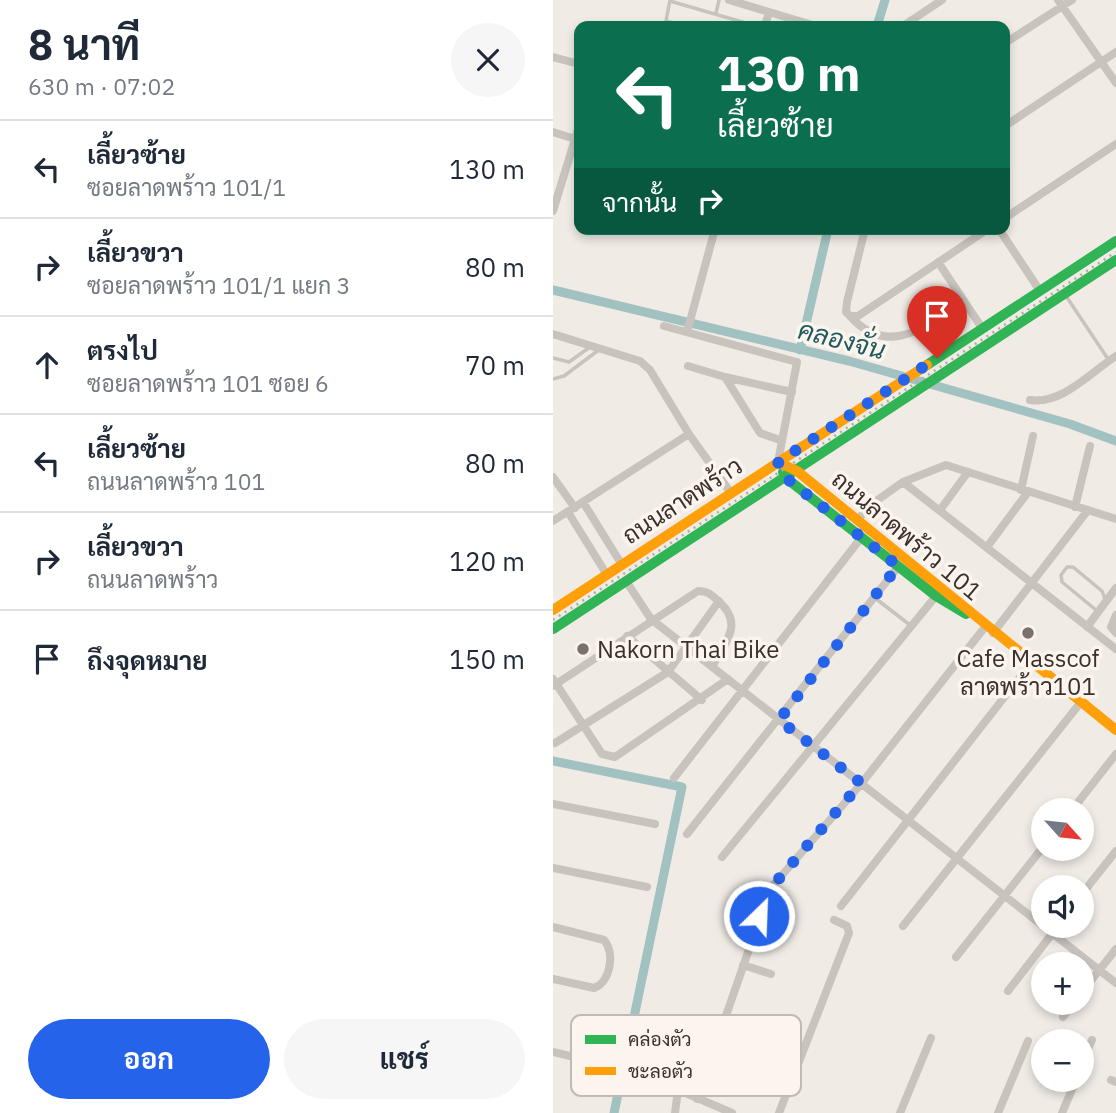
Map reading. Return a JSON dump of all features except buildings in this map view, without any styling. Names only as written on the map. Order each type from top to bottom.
[{"type":"main road","name":"ถนนลาดพร้าว","points":[[553,611],[1116,241]]},
{"type":"main road","name":"ถนนลาดพร้าว","points":[[553,629],[1116,260]]},
{"type":"main road","name":"ถนนลาดพร้าว 101","points":[[778,462],[797,471],[953,596],[989,630],[1116,730]]},
{"type":"main road","name":"ถนนลาดพร้าว 101","points":[[778,462],[786,478],[861,538],[936,596],[975,618]]},
{"type":"street","points":[[729,0],[799,21]]},
{"type":"street","points":[[910,21],[942,0]]},
{"type":"street","points":[[1010,39],[1060,3],[1072,0]]},
{"type":"street","points":[[1060,3],[1116,83]]},
{"type":"street","points":[[766,21],[769,12]]},
{"type":"street","points":[[1010,123],[1116,52]]},
{"type":"street","points":[[553,57],[574,63]]},
{"type":"street","points":[[553,132],[574,139]]},
{"type":"street","points":[[553,211],[556,188],[574,142]]},
{"type":"street","points":[[1010,215],[1116,144]]},
{"type":"street","points":[[687,331],[713,235]]},
{"type":"street","points":[[864,235],[846,312],[854,316],[862,328],[871,332],[907,336],[965,303]]},
{"type":"street","points":[[854,316],[979,235]]},
{"type":"street","points":[[1003,235],[1040,291]]},
{"type":"street","points":[[938,262],[982,328]]},
{"type":"street","points":[[664,326],[792,358],[799,368],[780,440],[778,462]]},
{"type":"street","points":[[553,334],[640,361],[650,370],[689,434],[731,493]]},
{"type":"street","points":[[1030,400],[1043,401],[1058,396],[1113,359]]},
{"type":"street","points":[[688,366],[792,392]]},
{"type":"street","points":[[725,377],[759,433],[780,440]]},
{"type":"street","points":[[553,522],[689,434]]},
{"type":"street","points":[[987,547],[1024,491],[1034,436]]},
{"type":"street","points":[[1075,507],[1090,446]]},
{"type":"street","points":[[857,521],[869,506],[903,481],[946,465],[1116,519]]},
{"type":"street","points":[[940,510],[968,472]]},
{"type":"street","points":[[553,477],[607,575]]},
{"type":"street","points":[[903,481],[1116,649]]},
{"type":"street","points":[[583,502],[622,565]]},
{"type":"street","points":[[726,1015],[770,889],[861,783],[919,710],[1031,582],[1088,510]]},
{"type":"street","points":[[674,778],[861,538]]},
{"type":"street","points":[[687,834],[839,645],[898,566]]},
{"type":"street","points":[[626,581],[651,619],[1005,896],[1031,913]]},
{"type":"street","points":[[712,667],[732,624],[728,609],[705,591],[690,593],[554,683],[601,754],[615,757],[702,700],[728,679]]},
{"type":"street","points":[[1087,627],[1112,595]]},
{"type":"street","points":[[722,857],[936,596]]},
{"type":"street","points":[[555,743],[668,672],[719,601]]},
{"type":"street","points":[[1116,615],[1111,627],[1116,633]]},
{"type":"street","points":[[627,636],[702,700]]},
{"type":"street","points":[[841,906],[1031,663]]},
{"type":"street","points":[[903,926],[1081,702]]},
{"type":"street","points":[[1081,798],[1116,754]]},
{"type":"street","points":[[553,804],[655,824]]},
{"type":"street","points":[[1094,879],[1116,851]]},
{"type":"street","points":[[956,957],[1032,861]]},
{"type":"street","points":[[553,868],[647,887]]},
{"type":"street","points":[[759,916],[787,925]]},
{"type":"street","points":[[801,1055],[849,933],[846,926],[834,920]]},
{"type":"street","points":[[553,927],[604,940],[610,946],[611,959],[604,982],[594,988],[553,979]]},
{"type":"street","points":[[1008,991],[1048,938]]},
{"type":"street","points":[[1065,938],[1116,983]]},
{"type":"street","points":[[1094,976],[1116,949]]},
{"type":"street","points":[[743,965],[771,974]]},
{"type":"street","points":[[899,1113],[932,1038]]},
{"type":"street","points":[[998,1113],[1028,1041]]},
{"type":"street","points":[[553,1052],[571,1056]]},
{"type":"street","points":[[1062,1113],[1071,1092]]},
{"type":"street","points":[[691,1096],[732,1113]]},
{"type":"street","points":[[779,1113],[785,1096]]},
{"type":"lane","points":[[666,21],[670,0],[741,21]]},
{"type":"lane","points":[[716,13],[719,0]]},
{"type":"lane","points":[[1065,294],[1113,359]]},
{"type":"lane","points":[[553,358],[569,362],[596,346]]},
{"type":"lane","points":[[553,379],[564,376],[596,346]]},
{"type":"lane","points":[[1098,611],[1062,582],[1061,575],[1067,567],[1073,567],[1112,595]]},
{"type":"lane","points":[[875,598],[912,626]]},
{"type":"waterway","points":[[879,21],[885,0]]},
{"type":"waterway","points":[[800,350],[827,235]]},
{"type":"waterway","name":"คลองจั่น","points":[[553,290],[849,361],[1070,424],[1116,441]]},
{"type":"waterway","points":[[553,761],[682,787],[634,1015]]},
{"type":"waterway","points":[[614,1113],[618,1096]]},
{"type":"railway","points":[[553,620],[1116,252]]},
{"type":"traffic: fast","points":[[927,365],[1116,241]]},
{"type":"traffic: fast","points":[[553,629],[1116,260]]},
{"type":"traffic: fast","points":[[783,472],[786,478],[936,596],[966,614]]},
{"type":"traffic: slow","points":[[553,610],[927,365]]},
{"type":"traffic: slow","points":[[778,462],[797,471],[1116,730]]},
{"type":"place","name":"Cafe Masscof ลาดพร้าว101","points":[[1028,633]]},
{"type":"place","name":"Nakorn Thai Bike","points":[[583,649]]},
{"type":"route","points":[[759,916],[770,889],[861,783],[779,720],[898,566],[786,478],[778,462],[937,358]]}]
